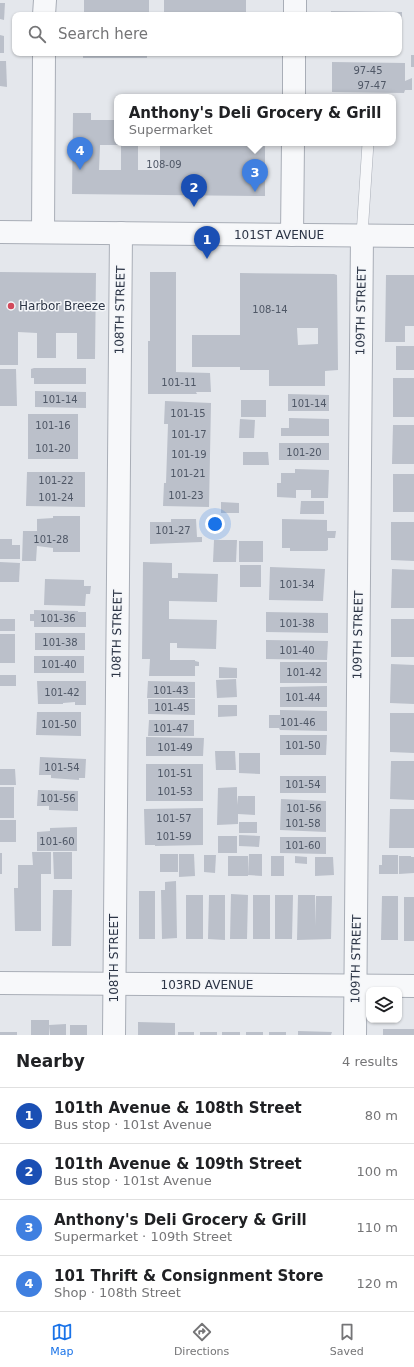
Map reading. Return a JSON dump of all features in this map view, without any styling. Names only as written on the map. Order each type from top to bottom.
[{"type":"street","points":[[44,12],[45,0]]},
{"type":"street","points":[[295,0],[295,12]]},
{"type":"street","points":[[43,232],[44,56]]},
{"type":"street","points":[[294,56],[294,94]]},
{"type":"street","points":[[292,235],[293,146]]},
{"type":"street","name":"101ST AVENUE","points":[[0,232],[414,236]]},
{"type":"street","name":"108TH STREET","points":[[114,1035],[121,233]]},
{"type":"street","name":"109TH STREET","points":[[355,1035],[362,236]]},
{"type":"street","name":"103RD AVENUE","points":[[0,983],[414,986]]},
{"type":"lane","points":[[362,236],[368,146]]},
{"type":"building","points":[[84,0],[149,0],[149,12],[84,12]]},
{"type":"building","points":[[164,0],[246,0],[246,12],[164,12]]},
{"type":"building","points":[[0,3],[5,3],[4,20],[0,19]]},
{"type":"building","points":[[331,11],[402,12],[331,12]]},
{"type":"building","points":[[0,35],[4,36],[4,53],[0,53]]},
{"type":"building","points":[[411,55],[414,55],[414,67],[411,67]]},
{"type":"building","points":[[83,56],[147,56],[147,58],[83,58]]},
{"type":"building","points":[[0,61],[6,61],[7,87],[0,86]]},
{"type":"building","points":[[332,62],[405,63],[405,81],[412,78],[412,90],[405,90],[404,93],[332,92]]},
{"type":"building","points":[[73,113],[91,113],[91,120],[114,120],[114,145],[100,145],[99,170],[121,170],[121,146],[138,146],[138,170],[160,170],[160,146],[265,146],[265,196],[72,194]]},
{"type":"building","points":[[0,272],[96,273],[95,359],[77,359],[77,333],[56,333],[56,358],[37,358],[37,333],[18,332],[18,365],[0,365]]},
{"type":"building","points":[[150,272],[176,272],[176,372],[210,373],[211,392],[196,392],[197,394],[148,394]]},
{"type":"building","points":[[240,273],[337,275],[338,370],[325,371],[325,386],[269,386],[269,370],[240,370],[240,367],[192,367],[192,335],[240,335]],"holes":[[[297,328],[318,328],[318,344],[298,345]]]},
{"type":"building","points":[[386,275],[414,275],[414,326],[405,326],[405,342],[385,342]]},
{"type":"building","points":[[396,346],[414,346],[414,370],[396,370]]},
{"type":"building","points":[[86,368],[86,384],[34,384],[34,378],[31,378],[31,369]]},
{"type":"building","points":[[0,369],[16,369],[17,406],[0,406]]},
{"type":"building","points":[[393,378],[414,378],[414,417],[393,417]]},
{"type":"building","points":[[35,391],[86,392],[86,408],[35,407]]},
{"type":"building","points":[[288,394],[329,395],[329,411],[288,411]]},
{"type":"building","points":[[241,400],[266,400],[266,417],[241,417]]},
{"type":"building","points":[[165,401],[211,403],[209,507],[163,506],[164,483],[166,483],[168,424],[164,424]]},
{"type":"building","points":[[28,414],[78,414],[78,459],[28,459]]},
{"type":"building","points":[[289,418],[329,419],[329,436],[281,436],[281,428],[289,428]]},
{"type":"building","points":[[240,419],[255,420],[254,438],[239,438]]},
{"type":"building","points":[[393,425],[414,425],[414,464],[392,464]]},
{"type":"building","points":[[279,443],[329,443],[329,460],[279,460]]},
{"type":"building","points":[[243,452],[268,452],[269,465],[243,465]]},
{"type":"building","points":[[295,469],[329,470],[328,498],[311,498],[311,490],[296,490],[296,498],[277,497],[277,483],[281,483],[281,473],[295,473]]},
{"type":"building","points":[[27,472],[85,472],[85,507],[26,506]]},
{"type":"building","points":[[393,474],[414,474],[414,512],[393,512]]},
{"type":"building","points":[[301,501],[324,501],[324,514],[300,514]]},
{"type":"building","points":[[221,502],[239,503],[239,513],[221,513]]},
{"type":"building","points":[[53,516],[80,516],[80,552],[53,552],[53,548],[37,546],[36,561],[22,561],[23,531],[37,531],[37,519],[53,518]]},
{"type":"building","points":[[171,519],[196,519],[197,537],[202,537],[202,542],[150,544],[150,522],[171,522]]},
{"type":"building","points":[[282,519],[327,520],[327,531],[336,531],[335,538],[328,538],[328,550],[326,551],[290,551],[290,548],[282,548]]},
{"type":"building","points":[[391,522],[414,522],[414,561],[391,560]]},
{"type":"building","points":[[0,539],[12,539],[12,545],[20,545],[20,559],[0,559]]},
{"type":"building","points":[[214,540],[237,540],[236,562],[213,562]]},
{"type":"building","points":[[239,541],[263,541],[263,562],[239,562]]},
{"type":"building","points":[[0,562],[20,563],[19,582],[0,582]]},
{"type":"building","points":[[143,562],[172,563],[172,578],[178,578],[178,573],[218,574],[217,602],[169,601],[169,619],[217,620],[216,649],[177,648],[177,643],[170,643],[170,660],[195,660],[199,662],[199,666],[195,666],[195,676],[149,676],[150,659],[142,659]]},
{"type":"building","points":[[240,565],[261,565],[261,587],[240,587]]},
{"type":"building","points":[[270,567],[325,569],[323,601],[269,600]]},
{"type":"building","points":[[392,569],[414,570],[414,608],[391,608]]},
{"type":"building","points":[[45,579],[84,580],[84,586],[91,586],[90,594],[86,594],[85,606],[44,605]]},
{"type":"building","points":[[34,610],[86,612],[86,627],[34,627],[34,621],[30,621],[30,614],[34,614]]},
{"type":"building","points":[[266,612],[328,613],[328,633],[266,632]]},
{"type":"building","points":[[0,619],[15,619],[15,631],[0,631]]},
{"type":"building","points":[[391,619],[414,619],[414,657],[391,657]]},
{"type":"building","points":[[35,633],[85,633],[85,650],[35,650]]},
{"type":"building","points":[[0,634],[15,634],[15,663],[0,663]]},
{"type":"building","points":[[266,640],[328,641],[327,660],[266,659]]},
{"type":"building","points":[[34,656],[84,656],[84,673],[34,673]]},
{"type":"building","points":[[280,662],[327,662],[327,683],[280,683]]},
{"type":"building","points":[[391,664],[414,665],[414,704],[390,703]]},
{"type":"building","points":[[219,667],[237,668],[237,678],[219,678]]},
{"type":"building","points":[[0,675],[16,675],[16,686],[0,686]]},
{"type":"building","points":[[236,679],[237,697],[217,698],[216,680]]},
{"type":"building","points":[[37,681],[86,681],[86,705],[75,705],[75,702],[63,704],[38,704]]},
{"type":"building","points":[[148,681],[195,682],[195,698],[147,698]]},
{"type":"building","points":[[327,686],[327,707],[280,707],[280,687]]},
{"type":"building","points":[[148,699],[195,699],[195,715],[148,714]]},
{"type":"building","points":[[218,705],[237,705],[237,716],[218,717]]},
{"type":"building","points":[[280,710],[327,711],[327,731],[280,730],[279,728],[269,728],[269,715],[280,715]]},
{"type":"building","points":[[37,712],[81,712],[81,736],[36,735]]},
{"type":"building","points":[[390,713],[414,713],[414,753],[390,752]]},
{"type":"building","points":[[149,720],[194,720],[194,736],[148,736]]},
{"type":"building","points":[[280,735],[327,735],[326,755],[280,755]]},
{"type":"building","points":[[146,737],[204,738],[203,756],[146,756]]},
{"type":"building","points":[[215,751],[235,751],[236,770],[216,770]]},
{"type":"building","points":[[239,753],[260,753],[260,774],[239,773]]},
{"type":"building","points":[[40,757],[86,759],[85,778],[79,778],[79,780],[51,778],[51,775],[39,775]]},
{"type":"building","points":[[391,761],[414,761],[414,800],[390,799]]},
{"type":"building","points":[[146,764],[203,764],[203,801],[146,801]]},
{"type":"building","points":[[0,769],[15,769],[16,785],[0,785]]},
{"type":"building","points":[[280,776],[326,776],[326,793],[280,793]]},
{"type":"building","points":[[0,787],[14,787],[14,818],[0,818]]},
{"type":"building","points":[[237,787],[237,805],[238,796],[255,796],[255,815],[238,814],[238,824],[217,825],[218,788]]},
{"type":"building","points":[[38,790],[78,791],[78,811],[49,810],[49,806],[37,806]]},
{"type":"building","points":[[281,799],[326,801],[326,832],[280,830]]},
{"type":"building","points":[[203,808],[203,845],[145,845],[144,809]]},
{"type":"building","points":[[390,809],[414,809],[414,848],[389,848]]},
{"type":"building","points":[[0,820],[16,820],[16,842],[0,842]]},
{"type":"building","points":[[239,822],[257,822],[257,833],[239,833]]},
{"type":"building","points":[[77,827],[77,851],[37,851],[37,832],[50,831],[50,828]]},
{"type":"building","points":[[239,835],[260,836],[259,847],[239,846]]},
{"type":"building","points":[[218,836],[237,836],[237,853],[218,853]]},
{"type":"building","points":[[280,837],[326,837],[326,854],[280,853]]},
{"type":"building","points":[[32,852],[51,852],[51,874],[41,874],[41,931],[15,931],[14,888],[18,888],[18,865],[33,865]]},
{"type":"building","points":[[53,852],[72,852],[72,879],[54,879]]},
{"type":"building","points":[[0,853],[2,853],[2,874],[0,874]]},
{"type":"building","points":[[160,854],[178,854],[178,872],[160,872]]},
{"type":"building","points":[[179,854],[194,854],[195,876],[179,877]]},
{"type":"building","points":[[249,854],[262,854],[262,876],[248,875]]},
{"type":"building","points":[[204,855],[216,855],[215,873],[204,872]]},
{"type":"building","points":[[382,855],[398,855],[398,874],[379,874],[379,865],[382,865]]},
{"type":"building","points":[[228,856],[248,856],[248,876],[228,876]]},
{"type":"building","points":[[271,856],[284,856],[284,876],[271,876]]},
{"type":"building","points":[[295,856],[307,857],[307,864],[295,863]]},
{"type":"building","points":[[399,856],[414,857],[414,873],[399,874]]},
{"type":"building","points":[[315,857],[333,857],[334,875],[315,876]]},
{"type":"building","points":[[176,881],[177,938],[162,939],[161,890],[165,890],[165,882]]},
{"type":"building","points":[[53,890],[72,890],[71,946],[52,946]]},
{"type":"building","points":[[139,891],[155,891],[155,939],[139,939]]},
{"type":"building","points":[[231,894],[248,895],[247,939],[230,939]]},
{"type":"building","points":[[186,895],[203,895],[203,939],[186,939]]},
{"type":"building","points":[[209,895],[225,895],[225,940],[208,939]]},
{"type":"building","points":[[253,895],[270,895],[270,939],[253,939]]},
{"type":"building","points":[[275,895],[293,895],[292,939],[275,939]]},
{"type":"building","points":[[298,895],[315,895],[315,926],[316,896],[332,896],[331,939],[297,940]]},
{"type":"building","points":[[382,896],[398,896],[398,940],[381,940]]},
{"type":"building","points":[[404,897],[414,897],[414,941],[404,941]]},
{"type":"building","points":[[31,1020],[49,1020],[49,1035],[31,1035]]},
{"type":"building","points":[[138,1022],[175,1023],[175,1035],[138,1035]]},
{"type":"building","points":[[66,1024],[66,1035],[50,1035],[49,1025]]},
{"type":"building","points":[[70,1025],[87,1025],[87,1035],[70,1035]]},
{"type":"building","points":[[383,1029],[414,1029],[414,1035],[383,1035]]},
{"type":"building","points":[[298,1031],[332,1032],[331,1035],[298,1035]]},
{"type":"building","points":[[0,1032],[17,1032],[17,1035],[0,1035]]},
{"type":"building","points":[[178,1032],[194,1032],[194,1035],[178,1035]]},
{"type":"building","points":[[200,1032],[217,1032],[217,1035],[200,1035]]},
{"type":"building","points":[[222,1032],[240,1032],[240,1035],[222,1035]]},
{"type":"building","points":[[246,1032],[263,1032],[263,1035],[246,1035]]},
{"type":"building","points":[[269,1032],[286,1032],[286,1035],[269,1035]]},
{"type":"place","name":"101 Thrift & Consignment Store","points":[[80,170]]},
{"type":"place","name":"Anthony's Deli Grocery & Grill","points":[[255,192]]},
{"type":"place","name":"101th Avenue & 109th Street","points":[[194,207]]},
{"type":"place","name":"101th Avenue & 108th Street","points":[[207,259]]},
{"type":"place","name":"Harbor Breeze","points":[[11,306]]}]
